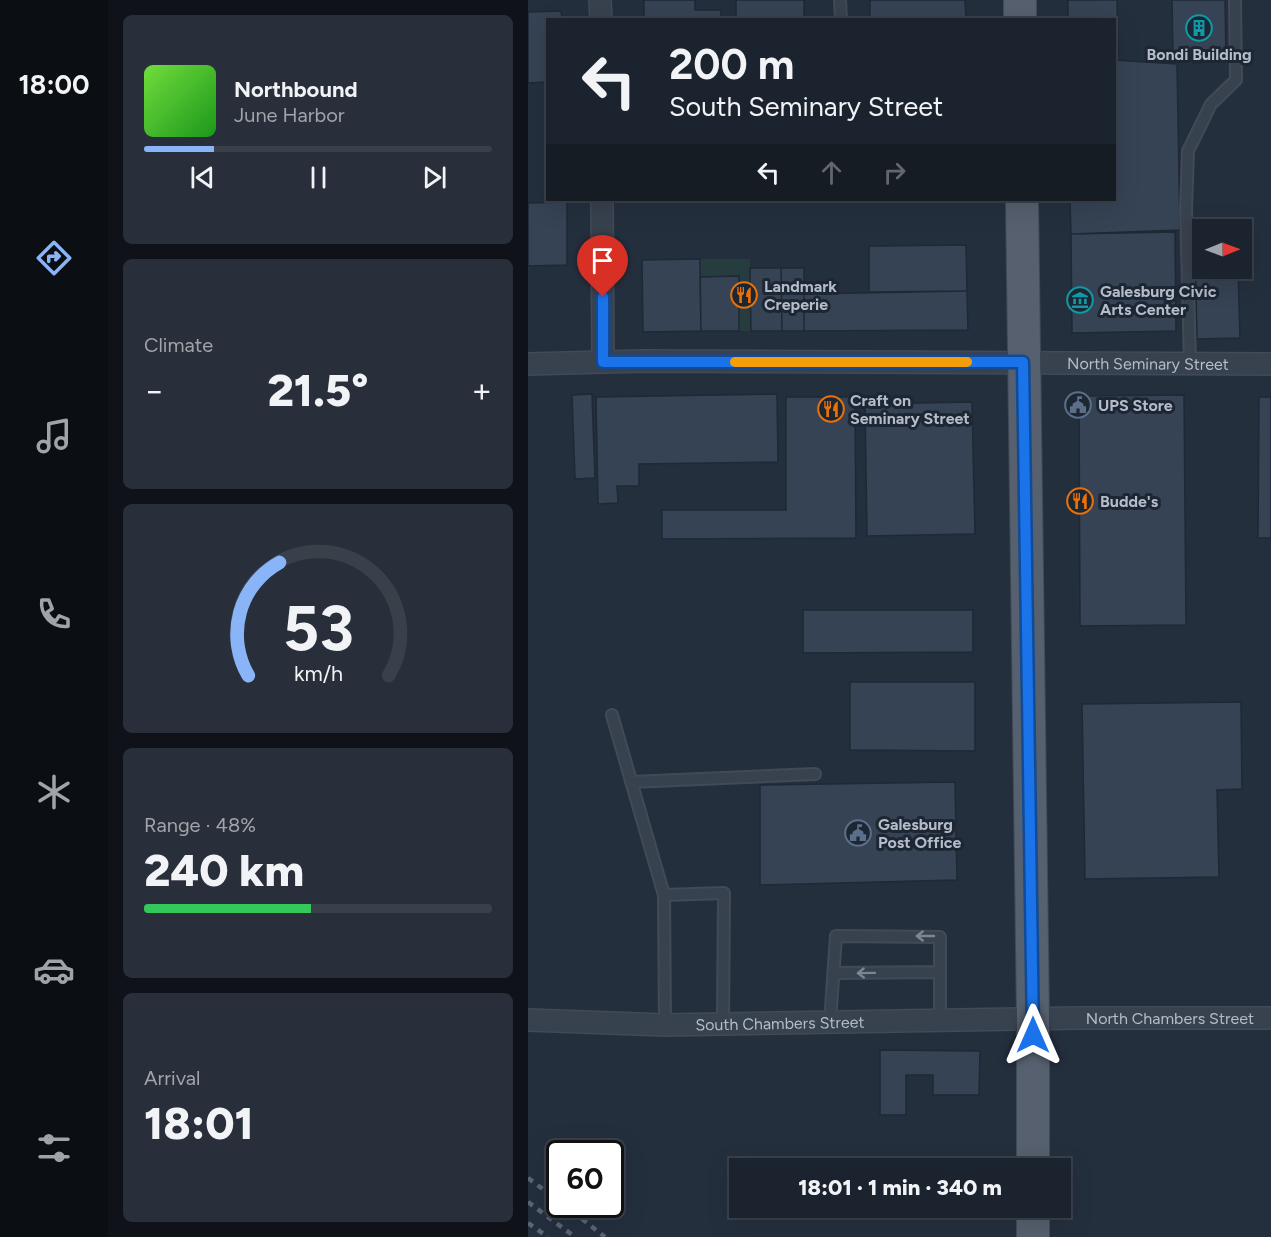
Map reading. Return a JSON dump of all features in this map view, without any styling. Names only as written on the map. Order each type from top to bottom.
[{"type":"main road","points":[[1020,0],[1020,18]]},
{"type":"main road","points":[[1022,201],[1033,1158]]},
{"type":"main road","points":[[1033,1218],[1034,1237]]},
{"type":"street","points":[[600,0],[601,18]]},
{"type":"street","points":[[602,201],[603,362]]},
{"type":"street","name":"North Seminary Street","points":[[528,364],[1023,362],[1271,364]]},
{"type":"street","name":"North Chambers Street","points":[[1033,1019],[1271,1018]]},
{"type":"street","name":"South Chambers Street","points":[[528,1020],[665,1025],[1033,1019]]},
{"type":"lane","points":[[840,0],[841,18]]},
{"type":"lane","points":[[1190,363],[1186,209],[1188,151],[1211,104],[1236,80],[1235,0]]},
{"type":"lane","points":[[612,715],[664,895],[665,1025]]},
{"type":"lane","points":[[631,782],[815,774]]},
{"type":"lane","points":[[664,895],[724,894],[723,1024]]},
{"type":"lane","points":[[830,1022],[837,936],[940,936],[940,1021]]},
{"type":"lane","points":[[834,973],[940,972]]},
{"type":"green space","points":[[700,259],[750,259],[751,331],[739,331],[738,277],[700,277]]},
{"type":"building","points":[[644,0],[695,0],[695,10],[721,10],[721,18],[644,18]]},
{"type":"building","points":[[736,0],[804,0],[804,18],[736,18]]},
{"type":"building","points":[[870,0],[965,0],[966,18],[870,18]]},
{"type":"building","name":"Bondi Building","points":[[1068,0],[1117,0],[1118,57],[1116,57],[1116,18],[1068,18]]},
{"type":"building","name":"Bondi Building","points":[[1172,0],[1225,0],[1226,56],[1209,57],[1209,62],[1193,63],[1193,57],[1173,57]]},
{"type":"building","points":[[561,11],[562,18],[546,18],[546,82],[528,83],[528,12]]},
{"type":"building","points":[[1116,60],[1177,64],[1180,230],[1071,234],[1070,201],[1116,201]]},
{"type":"building","points":[[567,202],[567,265],[528,266],[528,203]]},
{"type":"building","points":[[1175,232],[1176,331],[1072,333],[1071,234]]},
{"type":"building","points":[[966,245],[967,291],[869,292],[869,246]]},
{"type":"building","points":[[700,259],[701,331],[643,332],[642,260]]},
{"type":"building","points":[[750,268],[781,268],[782,331],[751,331]]},
{"type":"building","points":[[781,268],[804,268],[804,331],[782,331]]},
{"type":"building","points":[[739,276],[739,331],[701,331],[700,277]]},
{"type":"building","points":[[1196,279],[1238,279],[1240,338],[1197,339]]},
{"type":"building","points":[[967,291],[968,330],[804,331],[804,294]]},
{"type":"building","points":[[592,394],[595,478],[575,479],[572,395]]},
{"type":"building","points":[[777,394],[778,462],[639,464],[639,486],[617,486],[618,503],[598,504],[596,397]]},
{"type":"building","points":[[1184,395],[1186,625],[1080,626],[1079,396]]},
{"type":"building","points":[[786,397],[855,397],[856,538],[662,539],[662,510],[786,510]]},
{"type":"building","points":[[1259,397],[1271,397],[1271,538],[1258,538]]},
{"type":"building","points":[[972,402],[975,534],[867,536],[865,404]]},
{"type":"building","points":[[803,610],[973,610],[973,652],[803,653]]},
{"type":"building","points":[[850,682],[975,682],[975,751],[850,750]]},
{"type":"building","points":[[1241,702],[1242,789],[1217,790],[1219,877],[1085,879],[1082,704]]},
{"type":"building","name":"Galesburg Post Office","points":[[955,782],[957,880],[760,885],[760,785]]},
{"type":"building","points":[[880,1050],[980,1051],[979,1095],[933,1095],[933,1075],[906,1075],[906,1115],[880,1115]]},
{"type":"railway","points":[[528,1178],[546,1192]]},
{"type":"railway","points":[[528,1202],[575,1237]]},
{"type":"railway","points":[[581,1218],[605,1237]]},
{"type":"railway","points":[[528,1223],[548,1237]]},
{"type":"slow traffic","points":[[735,362],[967,362]]},
{"type":"place","name":"Bondi Building","points":[[1199,28]]},
{"type":"place","name":"Landmark Creperie","points":[[744,295]]},
{"type":"place","name":"Galesburg Civic Arts Center","points":[[1080,300]]},
{"type":"place","name":"UPS Store","points":[[1078,405]]},
{"type":"place","name":"Craft on Seminary Street","points":[[831,409]]},
{"type":"place","name":"Budde's","points":[[1080,501]]},
{"type":"place","name":"Galesburg Post Office","points":[[858,833]]},
{"type":"route","points":[[603,297],[603,362],[1023,362],[1033,1035]]}]
